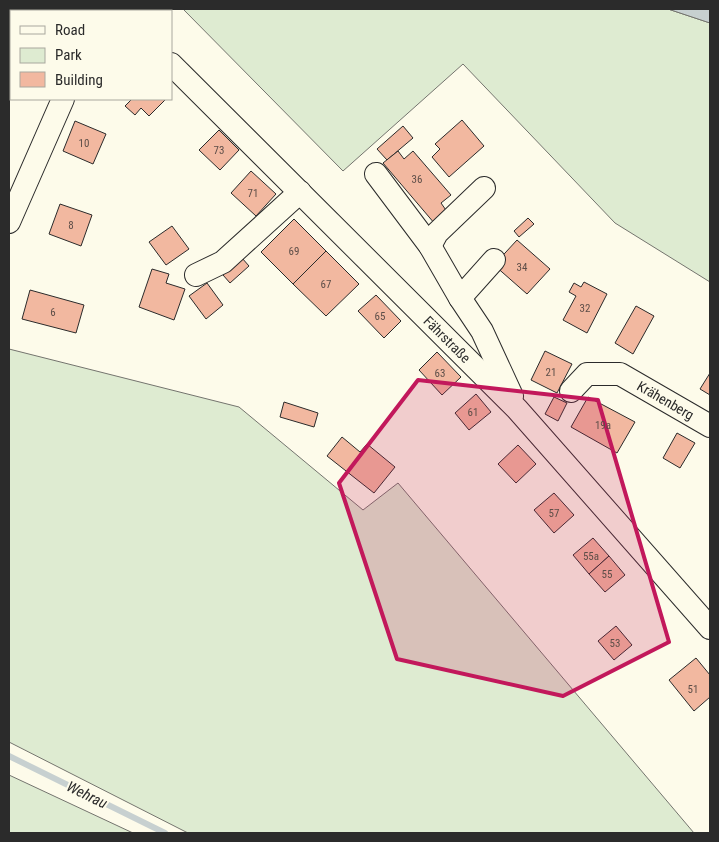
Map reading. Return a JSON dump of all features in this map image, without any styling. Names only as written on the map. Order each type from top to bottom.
[{"type":"street","name":"Fährstraße","points":[[172,65],[517,409],[710,628]]},
{"type":"street","points":[[9,222],[63,100]]},
{"type":"street","points":[[376,174],[430,246],[460,298],[482,331],[517,409]]},
{"type":"street","points":[[430,246],[437,233],[484,188]]},
{"type":"street","points":[[196,275],[223,262],[300,192]]},
{"type":"street","points":[[460,298],[494,260]]},
{"type":"street","name":"Krähenberg","points":[[571,391],[587,374],[620,374],[710,426]]},
{"type":"highlighted area","points":[[418,380],[598,400],[669,642],[563,696],[397,659],[339,483]]},
{"type":"green space","points":[[183,9],[668,9],[710,23],[710,282],[615,223],[463,64],[343,171]]},
{"type":"green space","points":[[9,349],[239,407],[363,510],[398,483],[694,833],[188,833],[9,742]]},
{"type":"green space","points":[[9,775],[133,833],[9,833]]},
{"type":"shaded area","points":[[668,9],[710,9],[710,23]]},
{"type":"building","points":[[131,100],[165,100],[149,116],[141,108],[135,115],[125,106]]},
{"type":"building","points":[[462,120],[484,146],[449,177],[432,157],[440,149],[435,144]]},
{"type":"building","points":[[75,121],[106,134],[93,164],[63,151]]},
{"type":"building","points":[[403,126],[413,138],[387,160],[377,149]]},
{"type":"building","points":[[219,130],[239,150],[220,170],[199,150]]},
{"type":"building","points":[[398,151],[404,159],[413,151],[451,195],[441,203],[448,213],[435,224],[383,163]]},
{"type":"building","points":[[251,171],[276,194],[256,216],[231,193]]},
{"type":"building","points":[[60,204],[92,215],[81,246],[49,234]]},
{"type":"building","points":[[528,218],[534,224],[519,237],[514,231]]},
{"type":"building","points":[[294,219],[326,251],[293,284],[261,252]]},
{"type":"building","points":[[172,226],[189,249],[166,265],[149,242]]},
{"type":"building","points":[[517,240],[550,269],[527,294],[494,265]]},
{"type":"building","points":[[326,251],[359,284],[326,316],[293,284]]},
{"type":"building","points":[[242,258],[249,266],[230,283],[223,275]]},
{"type":"building","points":[[152,269],[169,274],[166,283],[185,289],[174,320],[139,307]]},
{"type":"building","points":[[584,282],[607,294],[587,333],[563,320],[576,296],[569,292],[574,283],[581,287]]},
{"type":"building","points":[[207,283],[223,305],[206,319],[189,296]]},
{"type":"building","points":[[30,290],[84,305],[76,333],[22,319]]},
{"type":"building","points":[[376,295],[401,321],[384,338],[358,311]]},
{"type":"building","points":[[636,306],[654,316],[633,354],[615,343]]},
{"type":"building","points":[[545,351],[572,364],[557,393],[531,380]]},
{"type":"building","points":[[437,352],[461,377],[442,395],[419,370]]},
{"type":"building","points":[[710,373],[710,395],[700,389]]},
{"type":"building","points":[[476,394],[491,412],[469,430],[455,413]]},
{"type":"building","points":[[554,397],[567,403],[558,421],[545,414]]},
{"type":"building","points":[[588,397],[635,422],[617,453],[571,427]]},
{"type":"building","points":[[284,402],[318,413],[314,427],[280,417]]},
{"type":"building","points":[[677,433],[695,443],[680,468],[663,458]]},
{"type":"building","points":[[342,437],[360,452],[367,444],[395,467],[374,493],[327,456]]},
{"type":"building","points":[[518,445],[536,464],[516,483],[498,464]]},
{"type":"building","points":[[554,493],[574,515],[554,533],[534,510]]},
{"type":"building","points":[[593,538],[609,556],[589,574],[573,555]]},
{"type":"building","points":[[609,556],[625,575],[605,592],[589,574]]},
{"type":"building","points":[[616,626],[632,645],[614,660],[598,641]]},
{"type":"building","points":[[696,658],[710,675],[710,697],[694,711],[669,680]]},
{"type":"waterway","name":"Wehrau","points":[[9,756],[165,833]]}]
